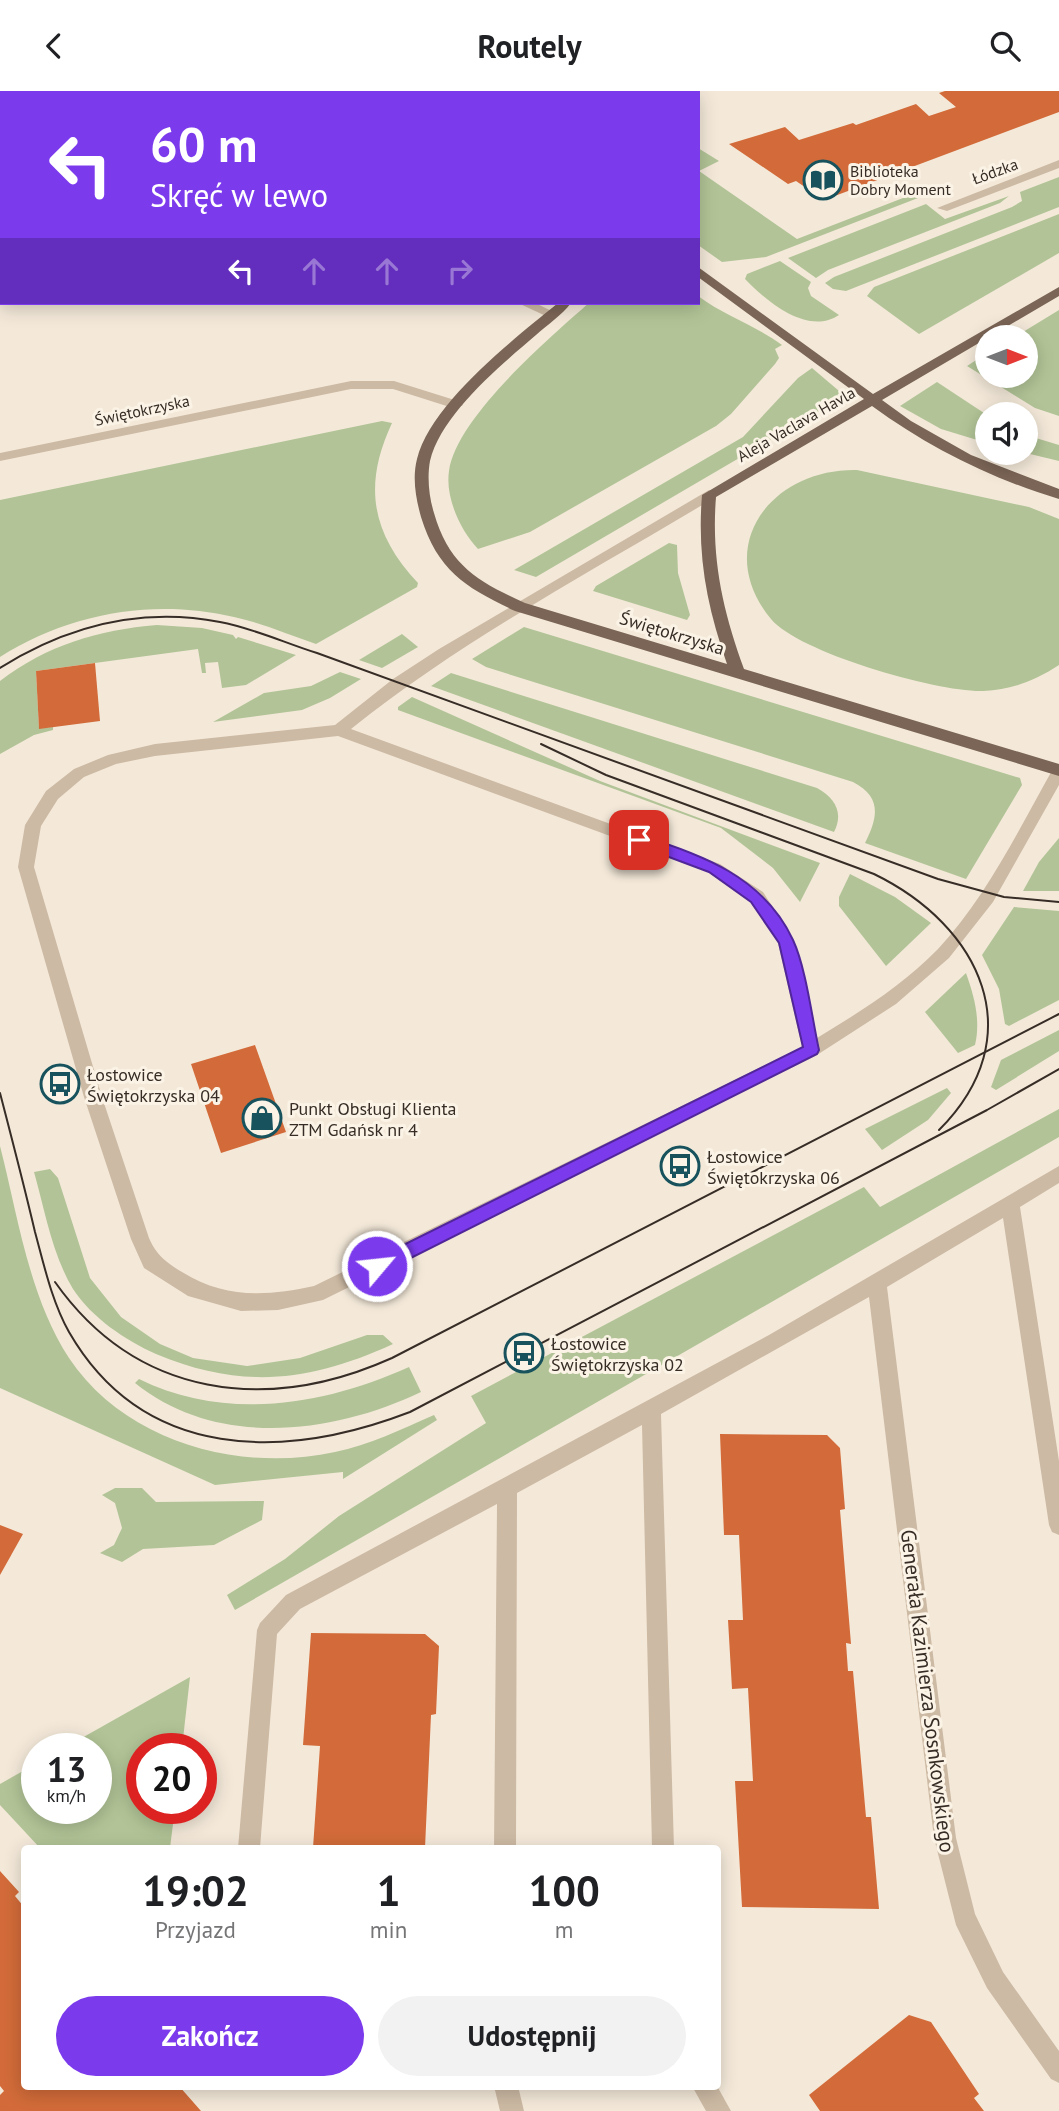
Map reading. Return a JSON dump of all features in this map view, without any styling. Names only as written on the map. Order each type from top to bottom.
[{"type":"main road","points":[[700,272],[906,425],[965,458],[1059,494]]},
{"type":"main road","name":"Aleja Vaclava Havla","points":[[709,495],[1059,291]]},
{"type":"main road","name":"Świętokrzyska","points":[[563,305],[456,405],[436,431],[424,456],[422,494],[431,528],[447,557],[470,582],[520,607],[1059,771]]},
{"type":"main road","points":[[709,495],[704,540],[708,580],[738,673]]},
{"type":"street","name":"Łódzka","points":[[943,208],[1059,164]]},
{"type":"street","points":[[529,305],[552,314]]},
{"type":"street","name":"Świętokrzyska","points":[[0,457],[351,384],[394,385],[456,405]]},
{"type":"street","points":[[339,730],[398,683],[709,495]]},
{"type":"street","points":[[811,1050],[786,942],[757,897],[714,868],[339,730],[155,750],[113,759],[79,773],[52,795],[33,825],[26,867],[93,1097],[140,1239],[151,1262],[195,1290],[241,1303],[278,1302],[316,1294],[811,1050],[894,998],[958,938],[989,894],[1059,771]]},
{"type":"street","points":[[249,1845],[267,1630],[293,1602],[651,1410],[877,1283],[1059,1174]]},
{"type":"street","points":[[1010,1204],[1059,1525]]},
{"type":"street","name":"Generała Kazimierza Sosnkowskiego","points":[[877,1283],[945,1838],[964,1917],[995,1980],[1059,2071]]},
{"type":"street","points":[[651,1410],[663,1845]]},
{"type":"street","points":[[505,1845],[507,1488]]},
{"type":"street","points":[[507,2090],[512,2111]]},
{"type":"street","points":[[706,2090],[719,2111]]},
{"type":"green space","points":[[700,149],[719,161],[700,170]]},
{"type":"green space","points":[[700,172],[797,239],[934,186],[936,191],[766,257],[722,262],[700,246]]},
{"type":"green space","points":[[1059,177],[1059,207],[846,291],[833,289],[825,283],[834,277],[1012,207],[1022,201],[1020,192]]},
{"type":"green space","points":[[1009,196],[1000,203],[828,270],[816,278],[788,258],[926,204],[945,219]]},
{"type":"green space","points":[[1059,214],[1059,253],[919,334],[867,296],[874,287]]},
{"type":"green space","points":[[780,261],[811,282],[808,288],[811,296],[839,315],[827,320],[801,319],[776,306],[745,279],[747,274]]},
{"type":"green space","points":[[700,297],[782,345],[775,349],[779,358],[775,364],[731,414],[716,426],[530,532],[478,549],[455,513],[449,491],[449,471],[455,450],[486,404],[551,337],[587,305],[700,305]]},
{"type":"green space","points":[[1059,310],[1059,416],[1038,409],[1038,402],[1025,402],[1004,389],[1038,389],[1038,325],[1034,325]]},
{"type":"green space","points":[[975,361],[975,371],[967,366]]},
{"type":"green space","points":[[812,368],[845,396],[536,577],[514,570],[743,437],[798,378]]},
{"type":"green space","points":[[937,382],[975,407],[975,439],[941,429],[900,406]]},
{"type":"green space","points":[[382,421],[392,423],[377,467],[376,507],[390,546],[418,583],[417,587],[316,644],[265,626],[204,611],[143,610],[83,620],[27,642],[0,657],[0,500]]},
{"type":"green space","points":[[1038,439],[1059,445],[1059,461],[1038,456]]},
{"type":"green space","points":[[857,470],[1029,507],[1059,519],[1059,665],[1033,680],[1014,686],[984,691],[963,690],[905,678],[839,657],[786,632],[771,619],[754,592],[747,565],[749,539],[760,516],[777,497],[799,482],[826,473]]},
{"type":"green space","points":[[669,543],[677,545],[678,573],[690,615],[687,620],[593,591],[596,586]]},
{"type":"green space","points":[[157,625],[202,628],[296,655],[246,685],[222,688],[218,662],[205,663],[206,673],[202,673],[198,649],[36,671],[39,728],[53,727],[53,730],[34,735],[0,754],[0,681],[36,658],[74,641],[114,631]]},
{"type":"green space","points":[[524,627],[1020,778],[1022,785],[966,879],[865,843],[873,825],[875,808],[869,794],[853,782],[486,667],[472,659]]},
{"type":"green space","points":[[402,634],[418,647],[382,668],[359,660]]},
{"type":"green space","points":[[340,672],[361,679],[330,698],[302,710],[213,722],[264,693],[311,686]]},
{"type":"green space","points":[[451,673],[817,788],[833,801],[838,812],[837,825],[834,832],[431,686]]},
{"type":"green space","points":[[412,697],[600,781],[820,863],[800,902],[773,868],[721,828],[398,710],[398,707]]},
{"type":"green space","points":[[1059,838],[1059,891],[1023,891],[1039,862]]},
{"type":"green space","points":[[850,874],[895,897],[931,923],[886,966],[839,906],[839,897]]},
{"type":"green space","points":[[1014,907],[1059,911],[1059,1000],[1009,1026],[1005,1024],[999,989],[982,955]]},
{"type":"green space","points":[[966,973],[976,1008],[977,1036],[975,1045],[958,1053],[925,1012]]},
{"type":"green space","points":[[1059,1030],[1059,1051],[996,1090],[991,1087],[1001,1060]]},
{"type":"green space","points":[[947,1088],[951,1093],[928,1120],[882,1150],[865,1129]]},
{"type":"green space","points":[[1059,1109],[1059,1137],[235,1610],[227,1595],[285,1559],[339,1516],[486,1423],[471,1396],[864,1187],[880,1207]]},
{"type":"green space","points":[[0,1146],[34,1283],[55,1334],[69,1358],[93,1387],[121,1411],[152,1430],[187,1444],[223,1454],[261,1458],[335,1452],[373,1441],[434,1415],[437,1420],[343,1479],[343,1472],[215,1485],[0,1388]]},
{"type":"green space","points":[[50,1169],[58,1178],[90,1278],[121,1317],[160,1344],[193,1358],[247,1366],[300,1358],[367,1335],[383,1335],[393,1344],[333,1367],[276,1377],[218,1373],[187,1365],[144,1348],[99,1319],[81,1300],[66,1276],[50,1232],[34,1172]]},
{"type":"green space","points":[[409,1367],[421,1392],[351,1418],[276,1428],[238,1426],[202,1418],[167,1404],[135,1383],[139,1379],[206,1401],[275,1403],[344,1391]]},
{"type":"green space","points":[[115,1488],[142,1488],[156,1502],[264,1501],[262,1520],[214,1545],[143,1549],[122,1562],[100,1553],[114,1545],[122,1528],[115,1503],[102,1495]]},
{"type":"green space","points":[[190,1677],[184,1733],[126,1733],[126,1824],[173,1824],[170,1845],[37,1845],[0,1805],[0,1784],[21,1772],[21,1824],[112,1824],[112,1733],[91,1733]]},
{"type":"building","points":[[1059,91],[1059,112],[824,200],[796,181],[788,184],[729,144],[785,127],[799,140],[853,123],[856,125],[916,104],[929,116],[956,107],[939,93]]},
{"type":"building","points":[[95,663],[100,721],[39,729],[36,671]]},
{"type":"building","points":[[255,1045],[286,1132],[221,1153],[191,1064]]},
{"type":"building","points":[[720,1434],[827,1435],[840,1448],[845,1509],[840,1510],[851,1644],[846,1643],[848,1671],[853,1671],[866,1817],[871,1817],[879,1909],[742,1907],[735,1781],[753,1781],[748,1688],[732,1689],[728,1620],[743,1620],[739,1535],[724,1535]]},
{"type":"building","points":[[0,1525],[23,1534],[0,1575]]},
{"type":"building","points":[[311,1633],[425,1634],[439,1646],[436,1714],[431,1715],[425,1845],[313,1845],[320,1746],[303,1745]]},
{"type":"building","points":[[0,1871],[19,1892],[15,1896],[21,1903],[21,2090],[183,2090],[201,2111],[0,2111],[0,2095],[4,2091],[0,2086]]},
{"type":"building","points":[[909,2015],[931,2022],[979,2094],[974,2098],[984,2111],[820,2111],[809,2095]]},
{"type":"tram line","points":[[0,668],[52,641],[106,624],[162,617],[220,622],[317,653],[938,879],[1004,897],[1059,902]]},
{"type":"tram line","points":[[541,744],[606,775],[874,874],[911,896],[943,923],[966,953],[982,986],[988,1021],[985,1052]]},
{"type":"tram line","points":[[985,1052],[1059,1014]]},
{"type":"tram line","points":[[55,1282],[88,1321],[125,1351],[165,1372],[207,1385],[252,1389],[298,1386],[345,1376],[392,1358],[985,1052]]},
{"type":"tram line","points":[[939,1130],[968,1094],[985,1052]]},
{"type":"tram line","points":[[0,1093],[53,1296],[69,1332],[100,1375],[136,1406],[177,1427],[221,1439],[267,1442],[315,1438],[363,1428],[410,1412],[987,1110],[1059,1069]]},
{"type":"place","name":"Biblioteka Dobry Moment","points":[[823,180]]},
{"type":"place","name":"Łostowice Świętokrzyska 04","points":[[60,1084]]},
{"type":"place","name":"Punkt Obsługi Klienta ZTM Gdańsk nr 4","points":[[262,1118]]},
{"type":"place","name":"Łostowice Świętokrzyska 06","points":[[680,1166]]},
{"type":"place","name":"Łostowice Świętokrzyska 02","points":[[524,1353]]},
{"type":"route","points":[[377,1266],[811,1050],[786,942],[757,897],[714,868],[639,840]]}]
